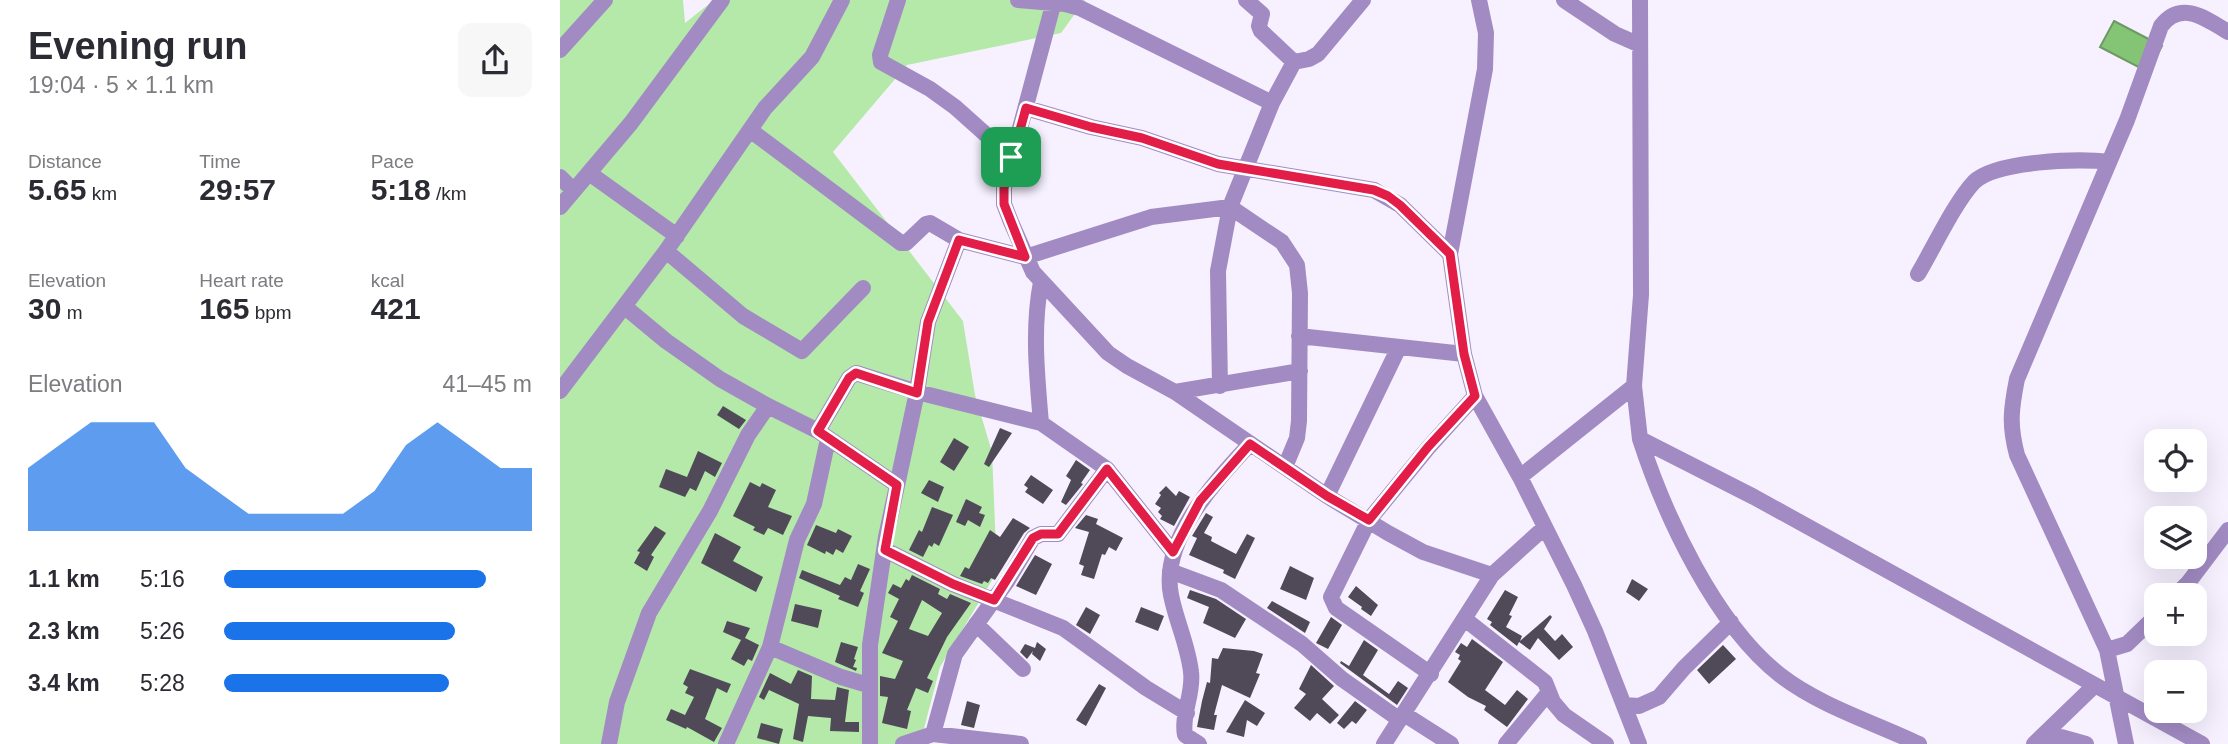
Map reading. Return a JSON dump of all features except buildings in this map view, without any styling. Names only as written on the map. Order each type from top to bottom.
[{"type":"street","points":[[560,50],[605,0]]},
{"type":"street","points":[[560,206],[672,71],[722,0]]},
{"type":"street","points":[[560,391],[677,236],[765,108],[812,57],[842,0]]},
{"type":"street","points":[[898,0],[880,55],[881,62],[930,89],[955,107],[1011,157]]},
{"type":"street","points":[[1021,0],[1080,8],[1272,103]]},
{"type":"street","points":[[1246,0],[1262,14],[1259,26],[1261,32],[1294,62]]},
{"type":"street","points":[[1294,62],[1310,59],[1318,54],[1363,0]]},
{"type":"street","points":[[1479,0],[1486,33],[1485,69],[1450,254],[1464,354],[1475,396],[1520,477],[1595,631],[1639,744]]},
{"type":"street","points":[[1564,0],[1615,34],[1640,45]]},
{"type":"street","points":[[1640,0],[1641,295],[1634,386],[1640,439],[1654,483],[1679,536],[1748,645],[1782,677],[1817,697],[1919,744]]},
{"type":"street","points":[[1053,5],[1004,188],[1004,204],[1025,257],[1041,282],[1108,353],[1175,392],[1327,496],[1423,552],[1492,575]]},
{"type":"street","points":[[2126,744],[2107,650],[2017,455],[2010,430],[2010,411],[2017,379],[2109,162],[2161,26],[2169,15],[2192,11],[2228,32]]},
{"type":"street","points":[[1220,386],[1218,271],[1230,206],[1272,103],[1294,62]]},
{"type":"street","points":[[1026,108],[1091,127],[1142,138],[1218,164],[1374,190],[1400,205],[1450,254]]},
{"type":"street","points":[[750,130],[901,243],[905,243],[930,223],[959,240],[1025,257],[1151,217],[1230,206],[1282,243],[1297,265],[1300,293],[1298,430],[1285,467]]},
{"type":"street","points":[[1918,274],[1965,194],[1975,181],[1988,173],[2005,167],[2077,160],[2109,162]]},
{"type":"street","points":[[589,173],[677,236]]},
{"type":"street","points":[[560,177],[573,190]]},
{"type":"street","points":[[870,744],[870,645],[885,550],[917,393],[928,322],[959,240]]},
{"type":"street","points":[[666,251],[743,316],[802,351],[863,288]]},
{"type":"street","points":[[1041,282],[1036,367],[1041,423]]},
{"type":"street","points":[[625,307],[720,379],[823,435],[897,485]]},
{"type":"street","points":[[1299,336],[1464,354]]},
{"type":"street","points":[[1327,496],[1398,347]]},
{"type":"street","points":[[1175,392],[1300,371]]},
{"type":"street","points":[[726,744],[770,647],[797,540],[814,504],[823,435],[849,378],[856,373],[917,393],[1041,423],[1107,469],[1173,552]]},
{"type":"street","points":[[1520,477],[1634,386]]},
{"type":"street","points":[[1431,674],[1336,608],[1331,597],[1369,520],[1428,447],[1475,396]]},
{"type":"street","points":[[609,744],[617,702],[649,613],[710,511],[748,435],[768,407]]},
{"type":"street","points":[[1640,439],[1754,497],[2202,744]]},
{"type":"street","points":[[1199,744],[1185,735],[1184,729],[1192,676],[1170,593],[1173,552],[1200,501],[1250,444]]},
{"type":"street","points":[[933,734],[955,654],[994,600],[1033,538],[1041,534],[1058,534],[1107,469]]},
{"type":"street","points":[[1384,744],[1466,620],[1492,575],[1544,528]]},
{"type":"street","points":[[2188,583],[2228,530]]},
{"type":"street","points":[[885,550],[953,584],[1063,628],[1146,688],[1187,713]]},
{"type":"street","points":[[1170,571],[1221,590],[1302,644],[1342,678],[1402,717],[1451,744]]},
{"type":"street","points":[[1466,620],[1545,682],[1553,702],[1564,715],[1606,744]]},
{"type":"street","points":[[1624,705],[1639,706],[1659,697],[1731,622]]},
{"type":"street","points":[[976,624],[1023,669]]},
{"type":"street","points":[[2107,650],[2127,644],[2144,628]]},
{"type":"street","points":[[770,647],[841,677],[869,685]]},
{"type":"street","points":[[2035,743],[2094,686]]},
{"type":"street","points":[[1506,744],[1549,692]]},
{"type":"street","points":[[903,744],[933,734],[1021,744]]},
{"type":"street","points":[[2035,743],[2061,737],[2086,744]]},
{"type":"shaded area","points":[[560,0],[683,0],[685,23],[714,0],[1085,0],[1061,33],[907,65],[833,152],[963,321],[975,395],[992,452],[997,572],[940,667],[920,744],[560,744]]},
{"type":"shaded area","points":[[2114,21],[2162,46],[2148,72],[2100,47]]},
{"type":"route","points":[[1026,108],[1091,127],[1142,138],[1218,164],[1374,190],[1388,196],[1450,254],[1457,288],[1464,354],[1475,396],[1428,447],[1369,520],[1327,496],[1250,444],[1200,501],[1173,552],[1107,469],[1058,534],[1041,534],[1033,538],[994,600],[953,584],[885,550],[897,485],[818,431],[853,374],[860,373],[917,393],[928,322],[959,240],[1025,257],[1004,204],[1004,188],[1011,157],[1026,108]]}]
